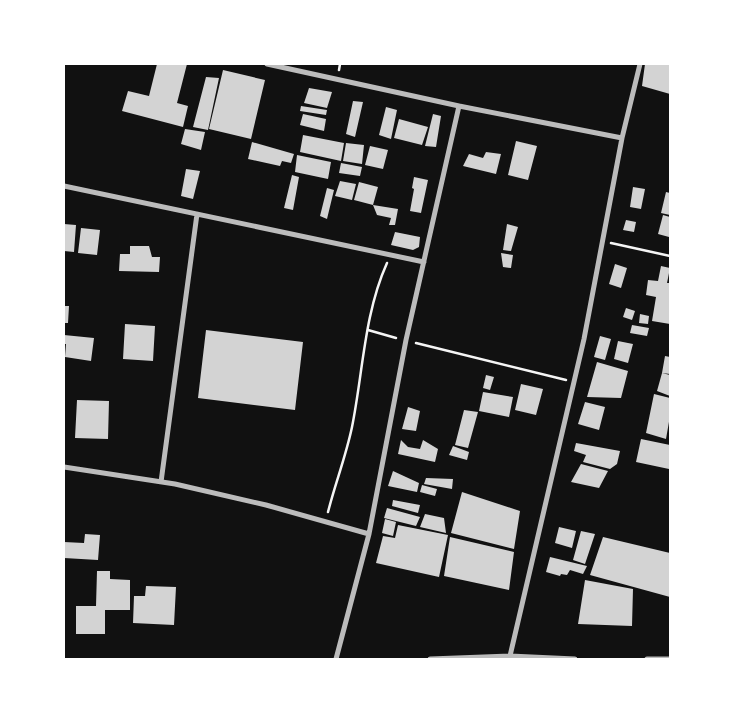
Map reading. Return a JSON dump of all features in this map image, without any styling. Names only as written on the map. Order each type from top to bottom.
[{"type":"street","points":[[267,64],[460,106],[622,138]]},
{"type":"street","points":[[510,656],[584,339],[622,138],[640,64]]},
{"type":"street","points":[[336,659],[369,534],[406,340],[460,106]]},
{"type":"street","points":[[64,186],[424,262]]},
{"type":"street","points":[[161,482],[196,214]]},
{"type":"street","points":[[64,467],[161,482],[266,505],[369,534]]},
{"type":"street","points":[[430,659],[510,656],[575,659]]},
{"type":"street","points":[[646,659],[670,659]]},
{"type":"path","points":[[602,242],[670,256]]},
{"type":"path","points":[[325,522],[344,463],[376,288],[391,255]]},
{"type":"path","points":[[368,330],[573,381]]},
{"type":"building","points":[[157,64],[187,64],[177,103],[188,106],[183,127],[122,111],[128,91],[149,96]]},
{"type":"building","points":[[645,64],[670,64],[670,94],[642,86]]},
{"type":"building","points":[[223,70],[265,80],[251,139],[209,129]]},
{"type":"building","points":[[206,77],[219,78],[208,130],[193,127]]},
{"type":"building","points":[[309,88],[332,92],[327,108],[304,103]]},
{"type":"building","points":[[353,101],[363,102],[355,137],[346,134]]},
{"type":"building","points":[[301,106],[327,110],[326,115],[300,111]]},
{"type":"building","points":[[386,107],[397,110],[391,139],[379,135]]},
{"type":"building","points":[[303,114],[326,119],[324,131],[300,125]]},
{"type":"building","points":[[433,114],[441,116],[436,147],[425,146]]},
{"type":"building","points":[[399,119],[428,127],[422,145],[394,138]]},
{"type":"building","points":[[185,129],[205,132],[201,150],[181,144]]},
{"type":"building","points":[[303,135],[344,143],[341,161],[300,152]]},
{"type":"building","points":[[516,141],[537,146],[528,180],[508,175]]},
{"type":"building","points":[[252,142],[294,154],[291,163],[282,161],[280,166],[248,159]]},
{"type":"building","points":[[346,143],[364,145],[362,164],[343,161]]},
{"type":"building","points":[[370,146],[388,150],[383,169],[365,165]]},
{"type":"building","points":[[486,152],[501,154],[496,174],[463,166],[469,154],[483,158]]},
{"type":"building","points":[[297,155],[331,162],[328,179],[295,172]]},
{"type":"building","points":[[341,163],[362,167],[360,176],[339,173]]},
{"type":"building","points":[[186,169],[200,171],[193,199],[181,196]]},
{"type":"building","points":[[292,175],[299,177],[293,210],[284,208]]},
{"type":"building","points":[[414,177],[428,180],[421,213],[410,211]]},
{"type":"building","points":[[340,181],[356,184],[352,200],[335,196]]},
{"type":"building","points":[[359,182],[378,187],[373,205],[354,200]]},
{"type":"building","points":[[633,187],[645,189],[641,209],[630,207]]},
{"type":"building","points":[[327,188],[334,190],[327,219],[320,216]]},
{"type":"building","points":[[666,192],[670,193],[670,215],[661,213]]},
{"type":"building","points":[[373,205],[398,209],[395,225],[389,225],[391,218],[377,215]]},
{"type":"building","points":[[663,215],[670,217],[669,237],[658,234]]},
{"type":"building","points":[[626,220],[636,222],[634,232],[623,230]]},
{"type":"building","points":[[64,224],[76,225],[74,252],[64,251]]},
{"type":"building","points":[[507,224],[518,227],[511,251],[503,250]]},
{"type":"building","points":[[81,228],[100,230],[97,255],[78,253]]},
{"type":"building","points":[[395,232],[420,237],[419,247],[413,250],[391,245]]},
{"type":"building","points":[[130,246],[149,246],[152,257],[160,257],[159,272],[119,271],[120,254],[130,254]]},
{"type":"building","points":[[501,253],[513,255],[511,268],[503,267]]},
{"type":"building","points":[[615,264],[627,268],[621,288],[609,284]]},
{"type":"building","points":[[661,266],[670,268],[667,283],[670,283],[670,324],[652,321],[656,297],[646,295],[648,280],[658,281]]},
{"type":"building","points":[[64,306],[69,306],[68,323],[64,323]]},
{"type":"building","points":[[626,308],[635,311],[632,320],[623,317]]},
{"type":"building","points":[[640,314],[649,316],[648,324],[639,323]]},
{"type":"building","points":[[125,324],[155,326],[153,361],[123,359]]},
{"type":"building","points":[[632,325],[649,328],[647,336],[630,333]]},
{"type":"building","points":[[206,330],[303,342],[295,410],[198,398]]},
{"type":"building","points":[[64,335],[94,338],[91,361],[65,357],[66,344],[64,344]]},
{"type":"building","points":[[600,336],[611,339],[605,360],[594,357]]},
{"type":"building","points":[[618,341],[633,344],[628,363],[614,359]]},
{"type":"building","points":[[665,356],[670,357],[670,374],[662,373]]},
{"type":"building","points":[[597,362],[628,371],[621,398],[587,397]]},
{"type":"building","points":[[662,373],[670,375],[670,396],[657,391]]},
{"type":"building","points":[[486,375],[494,377],[490,390],[483,388]]},
{"type":"building","points":[[521,384],[543,389],[536,415],[515,410]]},
{"type":"building","points":[[483,392],[513,397],[509,417],[479,411]]},
{"type":"building","points":[[654,394],[670,398],[670,416],[666,439],[646,433]]},
{"type":"building","points":[[77,400],[109,401],[108,439],[75,438]]},
{"type":"building","points":[[585,402],[605,407],[599,430],[578,424]]},
{"type":"building","points":[[408,407],[420,411],[416,431],[402,429]]},
{"type":"building","points":[[464,410],[478,412],[468,448],[455,445]]},
{"type":"building","points":[[641,439],[670,445],[669,469],[636,462]]},
{"type":"building","points":[[401,440],[408,447],[420,449],[423,440],[438,449],[435,462],[398,454]]},
{"type":"building","points":[[576,443],[620,451],[617,464],[610,469],[583,462],[586,455],[574,451]]},
{"type":"building","points":[[453,446],[469,452],[467,460],[449,455]]},
{"type":"building","points":[[581,464],[608,471],[599,488],[571,482]]},
{"type":"building","points":[[393,471],[419,483],[417,492],[388,486]]},
{"type":"building","points":[[426,478],[453,479],[452,489],[424,484]]},
{"type":"building","points":[[422,485],[437,489],[435,496],[420,492]]},
{"type":"building","points":[[462,492],[520,511],[514,549],[451,533]]},
{"type":"building","points":[[393,500],[420,505],[418,513],[392,506]]},
{"type":"building","points":[[387,508],[420,517],[416,526],[384,518]]},
{"type":"building","points":[[425,514],[444,518],[446,533],[420,527]]},
{"type":"building","points":[[385,519],[396,522],[393,536],[382,533]]},
{"type":"building","points":[[398,525],[448,535],[439,577],[376,563],[383,536],[395,538]]},
{"type":"building","points":[[559,527],[576,531],[572,548],[555,543]]},
{"type":"building","points":[[581,531],[595,534],[585,564],[573,560]]},
{"type":"building","points":[[85,534],[100,535],[98,560],[64,558],[64,542],[84,543]]},
{"type":"building","points":[[450,537],[514,552],[509,590],[444,576]]},
{"type":"building","points":[[603,537],[670,553],[670,597],[590,575]]},
{"type":"building","points":[[550,557],[587,566],[583,574],[570,570],[567,575],[561,574],[560,576],[546,572]]},
{"type":"building","points":[[97,571],[110,571],[110,579],[130,580],[130,610],[105,610],[105,634],[76,634],[76,606],[96,606]]},
{"type":"building","points":[[585,580],[633,589],[632,626],[578,624]]},
{"type":"building","points":[[146,586],[176,587],[174,625],[133,623],[134,596],[145,596]]}]
